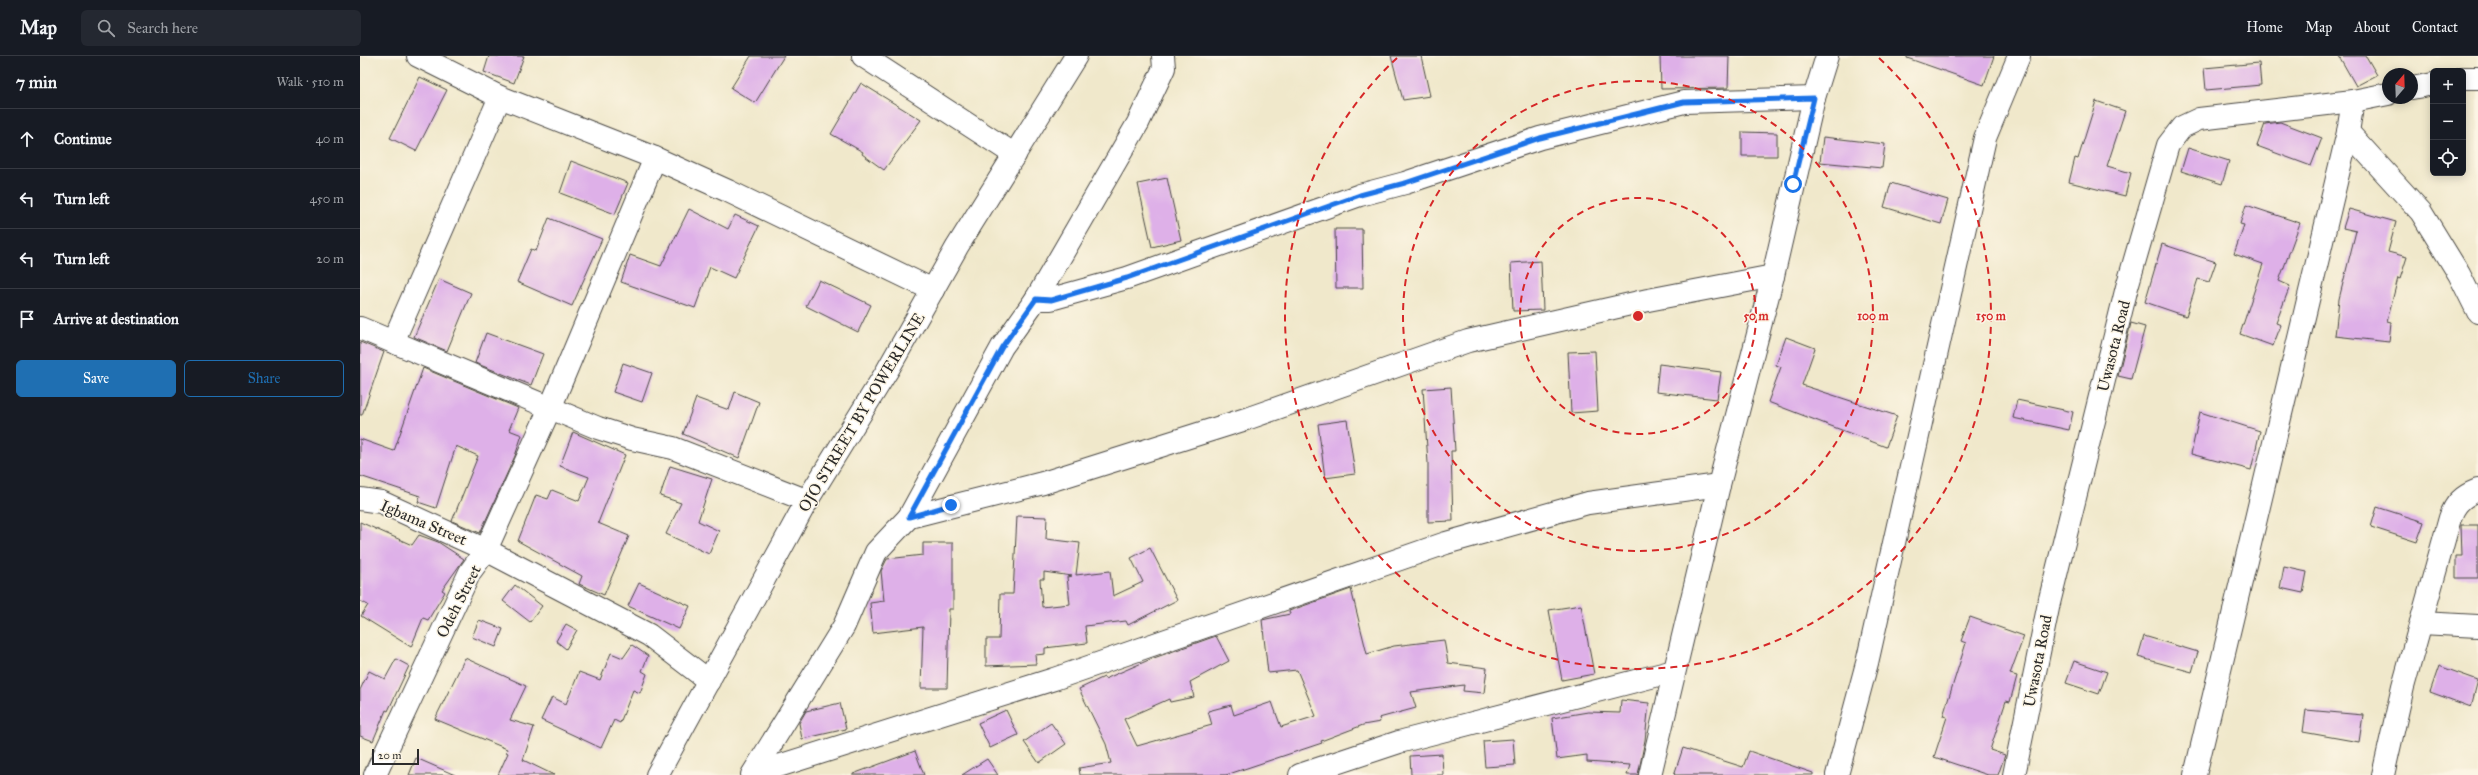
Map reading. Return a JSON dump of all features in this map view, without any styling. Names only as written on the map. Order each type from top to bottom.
[{"type":"street","points":[[418,56],[500,97],[655,158],[728,191],[933,290]]},
{"type":"street","points":[[863,56],[1015,155]]},
{"type":"street","name":"OJO STREET BY POWERLINE","points":[[657,775],[808,501],[933,290],[1076,56]]},
{"type":"street","points":[[753,775],[844,626],[876,552],[909,517],[1002,347],[1036,299],[1138,123],[1164,68],[1163,56]]},
{"type":"street","points":[[1650,775],[1719,485],[1773,276],[1814,98],[1827,56]]},
{"type":"street","points":[[1837,775],[1867,663],[1985,138],[2019,56]]},
{"type":"street","points":[[2466,78],[2478,78]]},
{"type":"street","points":[[2418,87],[2430,85]]},
{"type":"street","name":"Uwasota Road","points":[[2014,775],[2049,603],[2127,287],[2168,145],[2182,127],[2199,119],[2353,101],[2382,95]]},
{"type":"street","points":[[393,342],[500,97]]},
{"type":"street","points":[[1036,299],[1051,300],[1127,278],[1360,195],[1405,183],[1540,138],[1684,102],[1814,98]]},
{"type":"street","points":[[2195,775],[2348,132],[2353,101]]},
{"type":"street","points":[[2348,132],[2420,212],[2459,274],[2478,312]]},
{"type":"street","name":"Odeh Street","points":[[374,775],[470,572],[486,550],[551,406],[655,158]]},
{"type":"street","points":[[909,517],[951,505],[1043,483],[1234,423],[1468,341],[1648,300],[1773,276]]},
{"type":"street","points":[[360,328],[551,406],[598,428],[632,439],[673,448],[808,501]]},
{"type":"street","points":[[753,775],[1054,679],[1446,543],[1588,503],[1719,485]]},
{"type":"street","points":[[2383,775],[2421,623],[2453,507],[2465,495],[2478,490]]},
{"type":"street","name":"Igbama Street","points":[[360,499],[381,502],[486,550],[649,635],[709,682]]},
{"type":"street","points":[[2421,623],[2478,626]]},
{"type":"street","points":[[1300,775],[1399,742],[1674,671]]},
{"type":"building","points":[[489,56],[524,56],[514,83],[484,72]]},
{"type":"building","points":[[751,56],[784,56],[755,103],[731,88]]},
{"type":"building","points":[[1391,56],[1421,56],[1430,96],[1403,100]]},
{"type":"building","points":[[1660,56],[1729,56],[1728,88],[1661,89]]},
{"type":"building","points":[[1907,56],[1994,56],[1984,85],[1907,58]]},
{"type":"building","points":[[2339,56],[2366,56],[2377,75],[2356,86]]},
{"type":"building","points":[[2259,63],[2261,85],[2206,90],[2204,68]]},
{"type":"building","points":[[420,77],[447,90],[416,151],[390,138]]},
{"type":"building","points":[[861,83],[921,120],[884,170],[862,154],[863,152],[831,134]]},
{"type":"building","points":[[2096,101],[2125,111],[2107,166],[2131,173],[2125,196],[2069,182],[2075,158],[2078,159]]},
{"type":"building","points":[[2280,122],[2322,138],[2311,166],[2257,146],[2265,124]]},
{"type":"building","points":[[1742,132],[1777,133],[1777,156],[1742,156]]},
{"type":"building","points":[[1823,137],[1885,144],[1882,168],[1820,162]]},
{"type":"building","points":[[2188,148],[2229,161],[2222,184],[2181,171]]},
{"type":"building","points":[[571,161],[628,183],[615,214],[560,193]]},
{"type":"building","points":[[1167,178],[1181,240],[1152,247],[1138,184]]},
{"type":"building","points":[[1891,183],[1948,200],[1941,224],[1884,207]]},
{"type":"building","points":[[2246,205],[2300,223],[2279,281],[2290,286],[2276,323],[2281,325],[2273,346],[2240,334],[2263,264],[2234,254],[2244,225],[2240,224]]},
{"type":"building","points":[[689,209],[728,229],[735,215],[759,226],[734,278],[710,267],[695,308],[621,282],[630,255],[661,266]]},
{"type":"building","points":[[2349,209],[2396,222],[2388,252],[2407,257],[2400,279],[2398,278],[2387,321],[2391,322],[2389,342],[2335,336],[2339,299],[2356,231],[2343,228]]},
{"type":"building","points":[[549,218],[602,239],[572,306],[517,282],[531,249],[536,251]]},
{"type":"building","points":[[1335,229],[1362,229],[1363,288],[1336,288]]},
{"type":"building","points":[[2162,244],[2216,262],[2209,282],[2198,279],[2186,316],[2145,302]]},
{"type":"building","points":[[1541,261],[1543,310],[1513,311],[1511,263]]},
{"type":"building","points":[[439,279],[471,293],[447,351],[414,337]]},
{"type":"building","points":[[819,280],[871,305],[858,332],[806,306]]},
{"type":"building","points":[[2131,323],[2145,327],[2131,379],[2118,376]]},
{"type":"building","points":[[486,333],[543,354],[531,385],[475,363]]},
{"type":"building","points":[[1786,337],[1815,348],[1802,385],[1897,416],[1886,447],[1768,402],[1781,367],[1776,365]]},
{"type":"building","points":[[360,342],[384,352],[362,415],[360,415]]},
{"type":"building","points":[[1595,351],[1598,411],[1571,413],[1568,352]]},
{"type":"building","points":[[623,363],[652,373],[642,402],[613,392]]},
{"type":"building","points":[[1659,364],[1721,372],[1717,399],[1656,392]]},
{"type":"building","points":[[423,368],[518,408],[509,430],[522,435],[515,456],[480,533],[452,521],[478,456],[456,446],[436,508],[418,502],[420,496],[360,476],[360,439],[394,451]]},
{"type":"building","points":[[1451,387],[1455,451],[1451,451],[1453,521],[1428,522],[1428,463],[1423,389]]},
{"type":"building","points":[[735,392],[759,402],[739,458],[683,434],[696,398],[729,410]]},
{"type":"building","points":[[2017,400],[2073,412],[2069,430],[2013,418]]},
{"type":"building","points":[[2200,412],[2260,431],[2251,470],[2191,454]]},
{"type":"building","points":[[1347,420],[1355,474],[1325,478],[1318,424]]},
{"type":"building","points":[[573,432],[625,455],[598,523],[629,536],[604,595],[579,584],[582,576],[518,541],[536,495],[548,499],[552,490],[579,501],[589,477],[560,466]]},
{"type":"building","points":[[670,466],[712,479],[698,521],[719,531],[709,554],[666,534],[681,503],[660,496]]},
{"type":"building","points":[[2377,507],[2424,522],[2417,542],[2371,527]]},
{"type":"building","points":[[1017,516],[1047,517],[1046,539],[1080,543],[1076,575],[1110,571],[1113,596],[1143,582],[1131,558],[1150,548],[1177,600],[1128,625],[1126,621],[1085,626],[1087,643],[1045,648],[1045,654],[1035,655],[1036,664],[986,666],[986,639],[999,639],[1000,594],[1013,594]],"holes":[[[1044,572],[1072,576],[1067,577],[1070,604],[1042,607],[1040,579],[1044,579]]]},
{"type":"building","points":[[360,522],[412,545],[419,535],[438,542],[464,559],[442,590],[445,592],[428,620],[423,618],[411,647],[361,616],[368,605],[360,601]]},
{"type":"building","points":[[2461,525],[2478,525],[2478,578],[2456,578],[2456,556],[2462,556]]},
{"type":"building","points":[[923,543],[953,543],[953,609],[949,609],[947,688],[921,688],[923,627],[873,633],[870,603],[884,601],[881,571],[887,559],[923,555]]},
{"type":"building","points":[[2284,567],[2307,572],[2303,593],[2280,588]]},
{"type":"building","points":[[639,583],[690,606],[679,629],[628,606]]},
{"type":"building","points":[[515,585],[542,606],[530,622],[503,601]]},
{"type":"building","points":[[1351,589],[1367,654],[1394,646],[1444,640],[1448,663],[1487,668],[1484,693],[1463,691],[1464,685],[1411,692],[1416,708],[1379,718],[1380,722],[1363,725],[1321,741],[1322,743],[1226,775],[1080,775],[1079,768],[1111,763],[1106,744],[1079,689],[1104,677],[1105,679],[1151,659],[1216,636],[1229,661],[1190,682],[1194,697],[1170,702],[1169,699],[1124,719],[1137,746],[1212,725],[1208,711],[1231,705],[1234,715],[1272,702],[1281,727],[1316,716],[1297,670],[1268,673],[1262,620],[1290,614],[1289,611]]},
{"type":"building","points":[[1581,605],[1594,674],[1562,680],[1549,610]]},
{"type":"building","points":[[1970,617],[2024,636],[2010,674],[2017,676],[2010,702],[2006,701],[1990,750],[2005,755],[1998,775],[1988,775],[1934,757],[1947,717],[1943,716],[1966,643],[1961,641]]},
{"type":"building","points":[[479,620],[503,629],[496,647],[472,637]]},
{"type":"building","points":[[566,624],[577,630],[566,649],[556,641]]},
{"type":"building","points":[[2144,636],[2198,652],[2192,672],[2138,657]]},
{"type":"building","points":[[632,645],[648,656],[642,671],[647,674],[640,693],[633,690],[620,723],[614,720],[601,748],[541,720],[552,697],[566,704],[579,672],[600,680],[611,653],[623,658]]},
{"type":"building","points":[[465,658],[526,686],[510,720],[534,727],[523,760],[554,775],[498,775],[508,753],[506,752],[507,749],[435,719]]},
{"type":"building","points":[[396,659],[409,666],[388,711],[386,710],[373,741],[360,736],[360,690],[369,671],[385,679]]},
{"type":"building","points":[[2074,661],[2107,672],[2099,694],[2066,683]]},
{"type":"building","points":[[2439,666],[2478,680],[2471,707],[2430,692]]},
{"type":"building","points":[[1621,700],[1649,703],[1645,740],[1638,775],[1627,775],[1630,765],[1587,762],[1587,755],[1557,759],[1552,718],[1588,712],[1620,713]]},
{"type":"building","points":[[840,703],[846,729],[802,739],[799,723],[806,711]]},
{"type":"building","points":[[1006,710],[1018,735],[990,748],[978,723]]},
{"type":"building","points":[[2306,710],[2363,715],[2359,742],[2303,732]]},
{"type":"building","points":[[1051,723],[1066,744],[1039,763],[1024,742]]},
{"type":"building","points":[[1513,739],[1515,765],[1485,767],[1483,741]]},
{"type":"building","points":[[1683,748],[1743,767],[1749,751],[1813,773],[1813,775],[1674,775]]},
{"type":"building","points":[[915,751],[924,775],[853,775],[853,774]]},
{"type":"building","points":[[1442,754],[1443,775],[1411,775],[1410,756]]},
{"type":"building","points":[[416,758],[455,775],[409,775]]},
{"type":"building","points":[[987,759],[998,775],[962,775]]},
{"type":"route","points":[[951,505],[909,517],[1002,347],[1036,299],[1051,300],[1127,278],[1360,195],[1405,183],[1540,138],[1684,102],[1814,98],[1793,184]]}]
